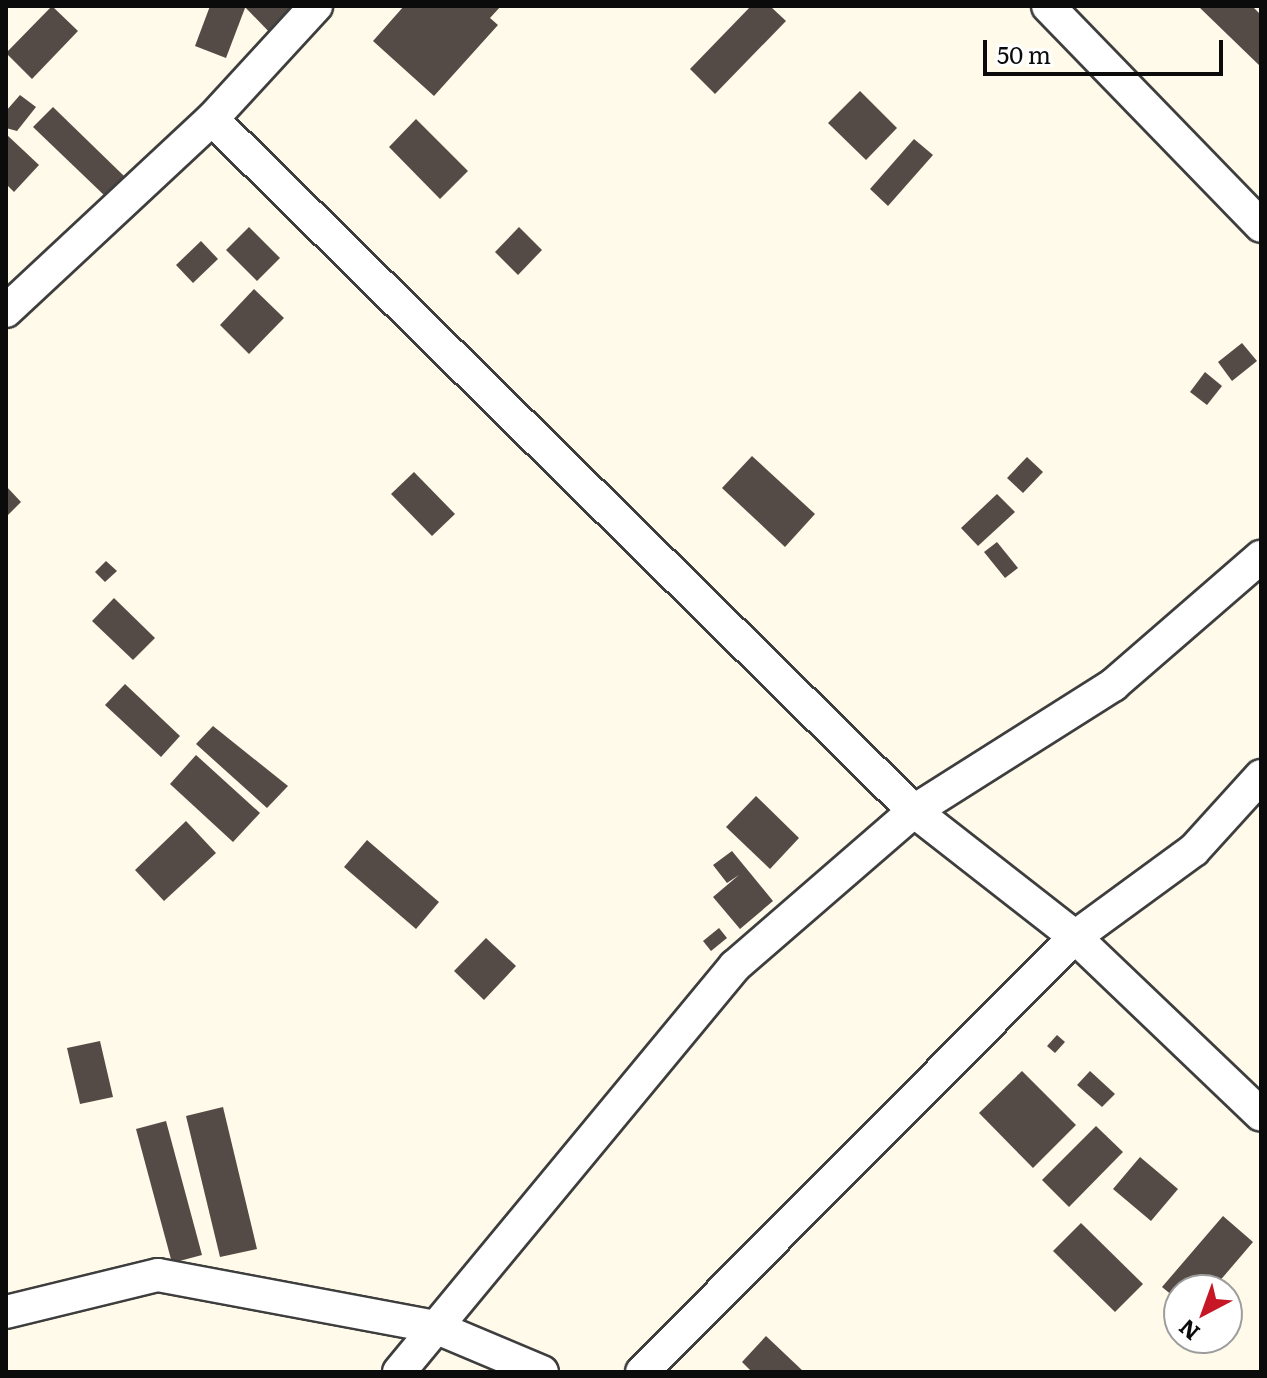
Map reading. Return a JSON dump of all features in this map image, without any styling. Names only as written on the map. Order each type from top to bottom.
[{"type":"street","points":[[6,311],[212,119],[316,6]]},
{"type":"street","points":[[1048,6],[1261,226]]},
{"type":"street","points":[[212,119],[914,811],[1075,937],[1261,1115]]},
{"type":"street","points":[[399,1372],[735,966],[914,811],[1113,685],[1261,557]]},
{"type":"street","points":[[642,1372],[1075,937],[1194,850],[1261,776]]},
{"type":"street","points":[[6,1312],[158,1275],[435,1327],[542,1372]]},
{"type":"building","points":[[52,6],[78,31],[32,79],[6,53]]},
{"type":"building","points":[[210,6],[245,8],[226,58],[195,46]]},
{"type":"building","points":[[244,6],[306,6],[274,37]]},
{"type":"building","points":[[404,6],[501,6],[490,18],[498,25],[434,96],[373,41]]},
{"type":"building","points":[[751,6],[770,6],[786,21],[715,94],[690,69]]},
{"type":"building","points":[[1252,6],[1261,15],[1261,67],[1199,7]]},
{"type":"building","points":[[860,91],[897,128],[866,160],[828,123]]},
{"type":"building","points":[[20,95],[36,107],[17,131],[6,128],[6,111]]},
{"type":"building","points":[[53,107],[124,176],[105,196],[33,127]]},
{"type":"building","points":[[416,119],[468,171],[440,199],[389,147]]},
{"type":"building","points":[[6,134],[39,165],[14,192],[6,184]]},
{"type":"building","points":[[914,139],[933,155],[888,206],[870,189]]},
{"type":"building","points":[[249,227],[280,258],[257,281],[226,250]]},
{"type":"building","points":[[519,227],[542,250],[518,275],[495,252]]},
{"type":"building","points":[[201,241],[218,259],[193,283],[176,265]]},
{"type":"building","points":[[254,289],[284,318],[249,354],[220,325]]},
{"type":"building","points":[[1242,343],[1257,361],[1232,381],[1218,362]]},
{"type":"building","points":[[1205,372],[1222,386],[1207,405],[1190,392]]},
{"type":"building","points":[[752,456],[815,514],[785,547],[722,488]]},
{"type":"building","points":[[1027,457],[1043,472],[1023,493],[1007,478]]},
{"type":"building","points":[[414,472],[455,514],[432,536],[391,494]]},
{"type":"building","points":[[6,486],[21,502],[6,517]]},
{"type":"building","points":[[997,494],[1015,512],[978,546],[961,528]]},
{"type":"building","points":[[997,542],[1018,568],[1005,578],[984,552]]},
{"type":"building","points":[[106,561],[117,571],[105,582],[95,572]]},
{"type":"building","points":[[114,598],[155,638],[133,660],[92,621]]},
{"type":"building","points":[[125,684],[180,736],[161,757],[105,705]]},
{"type":"building","points":[[213,726],[288,786],[267,808],[196,744]]},
{"type":"building","points":[[196,755],[260,813],[233,842],[170,784]]},
{"type":"building","points":[[756,796],[799,838],[770,869],[726,827]]},
{"type":"building","points":[[186,821],[216,853],[164,901],[135,870]]},
{"type":"building","points":[[367,840],[439,902],[416,929],[344,867]]},
{"type":"building","points":[[732,851],[773,901],[740,929],[713,897],[739,875],[727,883],[713,865]]},
{"type":"building","points":[[719,928],[727,938],[711,951],[703,941]]},
{"type":"building","points":[[486,938],[516,966],[484,1000],[454,971]]},
{"type":"building","points":[[1057,1035],[1065,1042],[1055,1053],[1047,1046]]},
{"type":"building","points":[[100,1041],[113,1097],[80,1104],[67,1048]]},
{"type":"building","points":[[1022,1071],[1076,1125],[1033,1168],[979,1113]]},
{"type":"building","points":[[1090,1071],[1115,1094],[1102,1107],[1077,1085]]},
{"type":"building","points":[[223,1107],[257,1249],[220,1257],[186,1116]]},
{"type":"building","points":[[166,1121],[202,1255],[172,1263],[136,1129]]},
{"type":"building","points":[[1096,1126],[1123,1152],[1069,1207],[1042,1180]]},
{"type":"building","points":[[1140,1157],[1178,1189],[1151,1221],[1113,1189]]},
{"type":"building","points":[[1223,1216],[1253,1242],[1226,1274],[1173,1274]]},
{"type":"building","points":[[1081,1223],[1143,1284],[1115,1312],[1053,1251]]},
{"type":"building","points":[[766,1336],[804,1372],[752,1372],[742,1362]]}]
